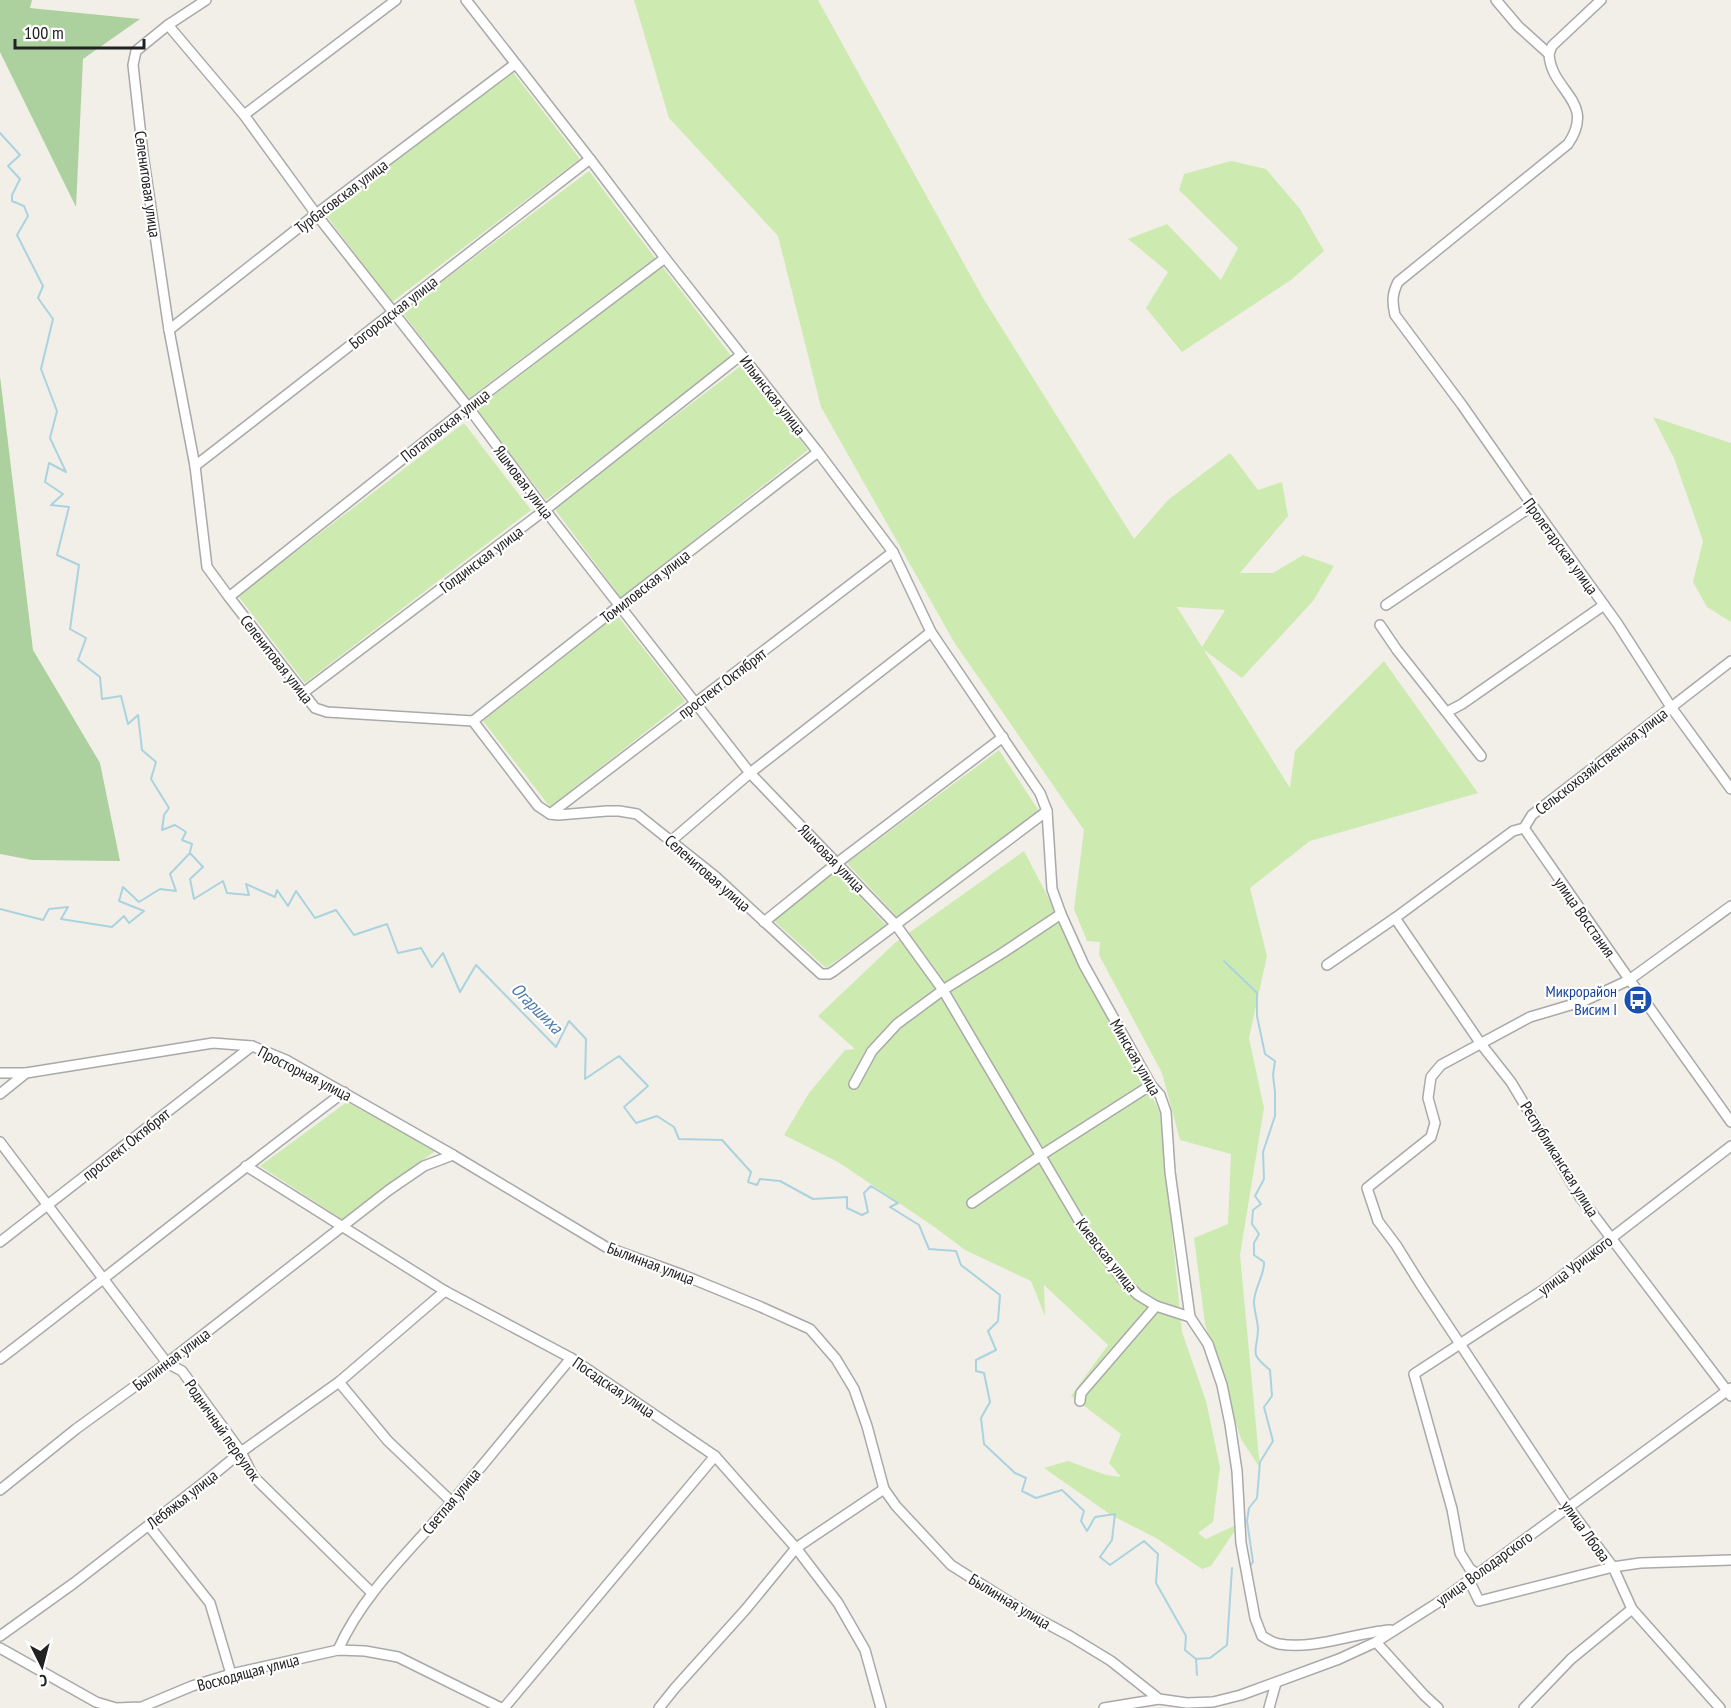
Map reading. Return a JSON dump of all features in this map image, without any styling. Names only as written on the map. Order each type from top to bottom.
[{"type":"street","points":[[168,25],[206,0]]},
{"type":"street","points":[[244,115],[396,0]]},
{"type":"street","name":"Ильинская улица","points":[[466,0],[818,452],[893,552],[931,632],[1040,793],[1047,811]]},
{"type":"street","points":[[1498,1],[1518,26],[1549,54],[1552,46],[1601,0]]},
{"type":"street","name":"Селенитовая улица","points":[[168,25],[136,51],[133,65],[143,154],[169,330],[195,466],[207,567],[315,708],[327,712],[473,721]]},
{"type":"street","name":"Яшмовая улица","points":[[168,25],[244,115],[316,213],[750,773],[896,925]]},
{"type":"street","name":"Пролетарская улица","points":[[1549,54],[1555,73],[1578,113],[1578,127],[1575,135],[1568,144],[1398,282],[1393,291],[1392,303],[1395,315],[1604,605],[1671,707],[1731,789]]},
{"type":"street","name":"Турбасовская улица","points":[[169,330],[316,213],[515,64]]},
{"type":"street","name":"Богородская улица","points":[[195,466],[590,159]]},
{"type":"street","name":"Потаповская улица","points":[[229,597],[468,407],[665,258]]},
{"type":"street","name":"Голдинская улица","points":[[303,693],[545,510],[741,355]]},
{"type":"street","name":"Томиловская улица","points":[[473,721],[818,452]]},
{"type":"street","points":[[1386,605],[1532,506]]},
{"type":"street","name":"проспект Октябрят","points":[[550,814],[893,552]]},
{"type":"street","points":[[1447,712],[1604,605]]},
{"type":"street","points":[[1380,625],[1397,650],[1481,756]]},
{"type":"street","points":[[671,841],[750,773],[931,632]]},
{"type":"street","name":"Сельскохозяйственная улица","points":[[1327,965],[1513,831],[1524,828],[1532,815],[1731,661]]},
{"type":"street","points":[[473,721],[538,806],[550,814]]},
{"type":"street","points":[[764,922],[837,863],[1003,737]]},
{"type":"street","name":"Селенитовая улица","points":[[550,814],[607,811],[637,814],[716,877],[821,974],[834,971],[896,925]]},
{"type":"street","points":[[896,925],[1047,811]]},
{"type":"street","name":"Минская улица","points":[[1047,811],[1052,889],[1060,914],[1084,965],[1151,1085],[1160,1095],[1166,1112],[1170,1172],[1190,1317]]},
{"type":"street","name":"улица Восстания","points":[[1524,828],[1731,1122]]},
{"type":"street","points":[[1481,1044],[1530,1017],[1584,1001],[1629,980],[1731,906]]},
{"type":"street","points":[[854,1084],[873,1051],[897,1024],[943,990],[1060,914]]},
{"type":"street","name":"Республиканская улица","points":[[1395,918],[1481,1044],[1511,1082],[1581,1197],[1730,1392]]},
{"type":"street","name":"Киевская улица","points":[[896,925],[943,990],[1084,1228],[1123,1280],[1138,1295],[1156,1306],[1190,1317]]},
{"type":"street","name":"Просторная улица","points":[[0,1073],[26,1072],[213,1043],[252,1046],[286,1060],[453,1155]]},
{"type":"street","name":"улица Лбова","points":[[1481,1044],[1441,1065],[1431,1077],[1428,1098],[1435,1123],[1431,1137],[1367,1188],[1378,1221],[1568,1507],[1613,1568],[1632,1609],[1720,1708]]},
{"type":"street","name":"проспект Октябрят","points":[[0,1242],[252,1046]]},
{"type":"street","points":[[0,1094],[26,1072]]},
{"type":"street","points":[[972,1203],[1040,1156],[1151,1085]]},
{"type":"street","points":[[0,1359],[344,1092]]},
{"type":"street","name":"Родничный переулок","points":[[0,1142],[167,1363],[182,1371],[241,1452],[253,1476],[372,1593]]},
{"type":"street","name":"улица Урицкого","points":[[1473,1577],[1460,1553],[1452,1509],[1413,1374],[1549,1286],[1731,1146]]},
{"type":"street","name":"Былинная улица","points":[[0,1490],[76,1429],[167,1363],[389,1190],[424,1167],[453,1155],[606,1247],[683,1275],[810,1329],[836,1359],[854,1389],[867,1426],[884,1489],[896,1506],[951,1565],[1027,1613],[1101,1655],[1159,1699]]},
{"type":"street","name":"Посадская улица","points":[[246,1166],[445,1291],[571,1358],[715,1456],[796,1548],[838,1603],[865,1650],[881,1708]]},
{"type":"street","name":"Лебяжья улица","points":[[0,1636],[149,1526],[241,1452],[339,1382],[445,1291]]},
{"type":"street","points":[[1080,1401],[1081,1393],[1156,1306]]},
{"type":"street","points":[[1190,1317],[1208,1344],[1224,1395],[1237,1471],[1242,1543],[1255,1618],[1262,1636],[1277,1644],[1314,1644],[1373,1631],[1392,1630]]},
{"type":"street","name":"Светлая улица","points":[[338,1650],[346,1632],[372,1593],[452,1502],[571,1358]]},
{"type":"street","points":[[339,1382],[388,1441],[452,1502]]},
{"type":"street","name":"улица Володарского","points":[[1159,1699],[1187,1703],[1213,1702],[1241,1695],[1339,1659],[1376,1642],[1442,1600],[1730,1392]]},
{"type":"street","points":[[503,1708],[715,1456]]},
{"type":"street","points":[[659,1708],[796,1548],[884,1489]]},
{"type":"street","points":[[149,1526],[210,1603],[231,1674]]},
{"type":"street","points":[[1473,1577],[1479,1601],[1640,1563],[1731,1560]]},
{"type":"street","points":[[1524,1708],[1571,1659],[1632,1609]]},
{"type":"street","points":[[1376,1642],[1438,1708]]},
{"type":"street","name":"Восходящая улица","points":[[0,1648],[96,1702],[116,1708],[142,1707],[192,1686],[231,1674],[338,1650],[365,1651],[398,1657],[503,1708]]},
{"type":"street","points":[[1269,1708],[1276,1683]]},
{"type":"street","points":[[1104,1708],[1159,1699]]},
{"type":"green space","points":[[0,0],[32,0],[30,8],[140,19],[83,59],[76,207],[0,52]]},
{"type":"green space","points":[[634,0],[818,0],[983,298],[1134,539],[1168,500],[1230,453],[1258,490],[1282,482],[1288,516],[1240,573],[1273,573],[1303,555],[1334,566],[1313,601],[1242,678],[1204,650],[1290,788],[1295,751],[1384,661],[1478,793],[1310,841],[1250,888],[1267,956],[1249,1038],[1264,1108],[1240,1255],[1260,1468],[1241,1439],[1205,1324],[1194,1238],[1228,1224],[1231,1154],[1180,1140],[1162,1073],[1099,955],[1100,942],[1087,941],[1074,909],[1084,830],[954,642],[821,407],[778,236],[669,118]],"holes":[[[1177,607],[1225,610],[1202,647]]]},
{"type":"green space","points":[[512,71],[580,159],[392,302],[325,214]]},
{"type":"green space","points":[[1231,161],[1266,169],[1300,209],[1324,251],[1291,280],[1182,352],[1146,308],[1168,272],[1128,239],[1167,224],[1221,280],[1238,248],[1179,190],[1184,174]]},
{"type":"green space","points":[[589,171],[655,258],[468,399],[402,312]]},
{"type":"green space","points":[[662,266],[732,357],[546,500],[476,409]]},
{"type":"green space","points":[[742,365],[808,450],[621,598],[554,508]]},
{"type":"green space","points":[[0,376],[33,650],[100,763],[120,861],[32,860],[0,854]]},
{"type":"green space","points":[[1653,417],[1731,443],[1731,622],[1707,607],[1693,582],[1703,541],[1674,458]]},
{"type":"green space","points":[[464,423],[531,510],[305,683],[238,596]]},
{"type":"green space","points":[[617,615],[685,701],[550,807],[483,721]]},
{"type":"green space","points":[[999,750],[1039,811],[898,918],[847,863]]},
{"type":"green space","points":[[1024,851],[1160,1112],[1182,1332],[1206,1401],[1220,1467],[1213,1522],[1198,1533],[1206,1539],[1240,1523],[1211,1566],[1202,1569],[1156,1538],[1111,1515],[1044,1468],[1068,1461],[1106,1475],[1121,1477],[1109,1463],[1121,1434],[1071,1396],[1108,1345],[1044,1285],[1045,1316],[1031,1281],[965,1250],[838,1162],[784,1135],[809,1093],[845,1050],[855,1049],[818,1016],[896,942]]},
{"type":"green space","points":[[836,871],[886,925],[826,968],[773,920]]},
{"type":"green space","points":[[347,1102],[435,1151],[343,1220],[260,1166]]},
{"type":"waterway","points":[[0,133],[20,155],[8,166],[20,179],[12,195],[12,201],[24,206],[28,216],[17,235],[43,286],[38,298],[53,319],[41,369],[57,411],[50,438],[66,472],[49,463],[45,482],[63,494],[51,505],[69,507],[57,555],[79,565],[70,629],[86,638],[78,660],[100,677],[102,699],[121,696],[128,724],[138,715],[142,750],[156,762],[151,779],[169,808],[164,815],[162,830],[175,825],[186,832],[182,840],[192,844],[190,852]]},
{"type":"waterway","name":"Огаршиха","points":[[0,909],[43,920],[49,909],[68,907],[61,919],[112,927],[124,916],[129,923],[144,911],[119,901],[123,887],[139,902],[160,889],[176,891],[170,874],[190,853],[203,867],[190,879],[194,899],[223,881],[227,893],[249,895],[246,884],[275,897],[277,890],[288,906],[296,891],[315,918],[336,910],[354,935],[387,924],[398,953],[421,948],[432,967],[443,953],[460,992],[476,965],[556,1047],[569,1021],[586,1039],[585,1079],[619,1056],[648,1086],[624,1107],[636,1123],[657,1116],[674,1127],[679,1139],[722,1140],[751,1172],[748,1182],[757,1185],[760,1179],[780,1181],[813,1199],[847,1197],[847,1208],[862,1215],[868,1212],[864,1193],[871,1186],[898,1203],[890,1207],[919,1225],[929,1249],[956,1251],[961,1265],[1000,1295],[998,1321],[988,1331],[996,1350],[976,1360],[976,1371],[984,1373],[990,1402],[981,1418],[984,1444],[1015,1473],[1026,1478],[1022,1491],[1036,1498],[1062,1490],[1084,1511],[1081,1521],[1087,1531],[1095,1517],[1115,1514],[1112,1540],[1100,1557],[1110,1565],[1144,1541],[1158,1554],[1156,1583],[1186,1636],[1185,1650],[1196,1659],[1197,1675]]},
{"type":"waterway","points":[[1224,961],[1257,993],[1257,1016],[1265,1054],[1275,1061],[1273,1075],[1275,1116],[1263,1152],[1264,1179],[1255,1196],[1261,1204],[1253,1210],[1252,1224],[1259,1234],[1254,1243],[1254,1255],[1264,1262],[1254,1297],[1258,1330],[1255,1352],[1259,1360],[1270,1370],[1272,1396],[1264,1407],[1273,1441],[1260,1462],[1257,1498],[1249,1508],[1247,1521],[1253,1562],[1250,1566]]},
{"type":"waterway","points":[[1196,1659],[1210,1658],[1227,1645],[1232,1568]]},
{"type":"place","name":"Микрорайон Висим I","points":[[1638,1000]]}]
